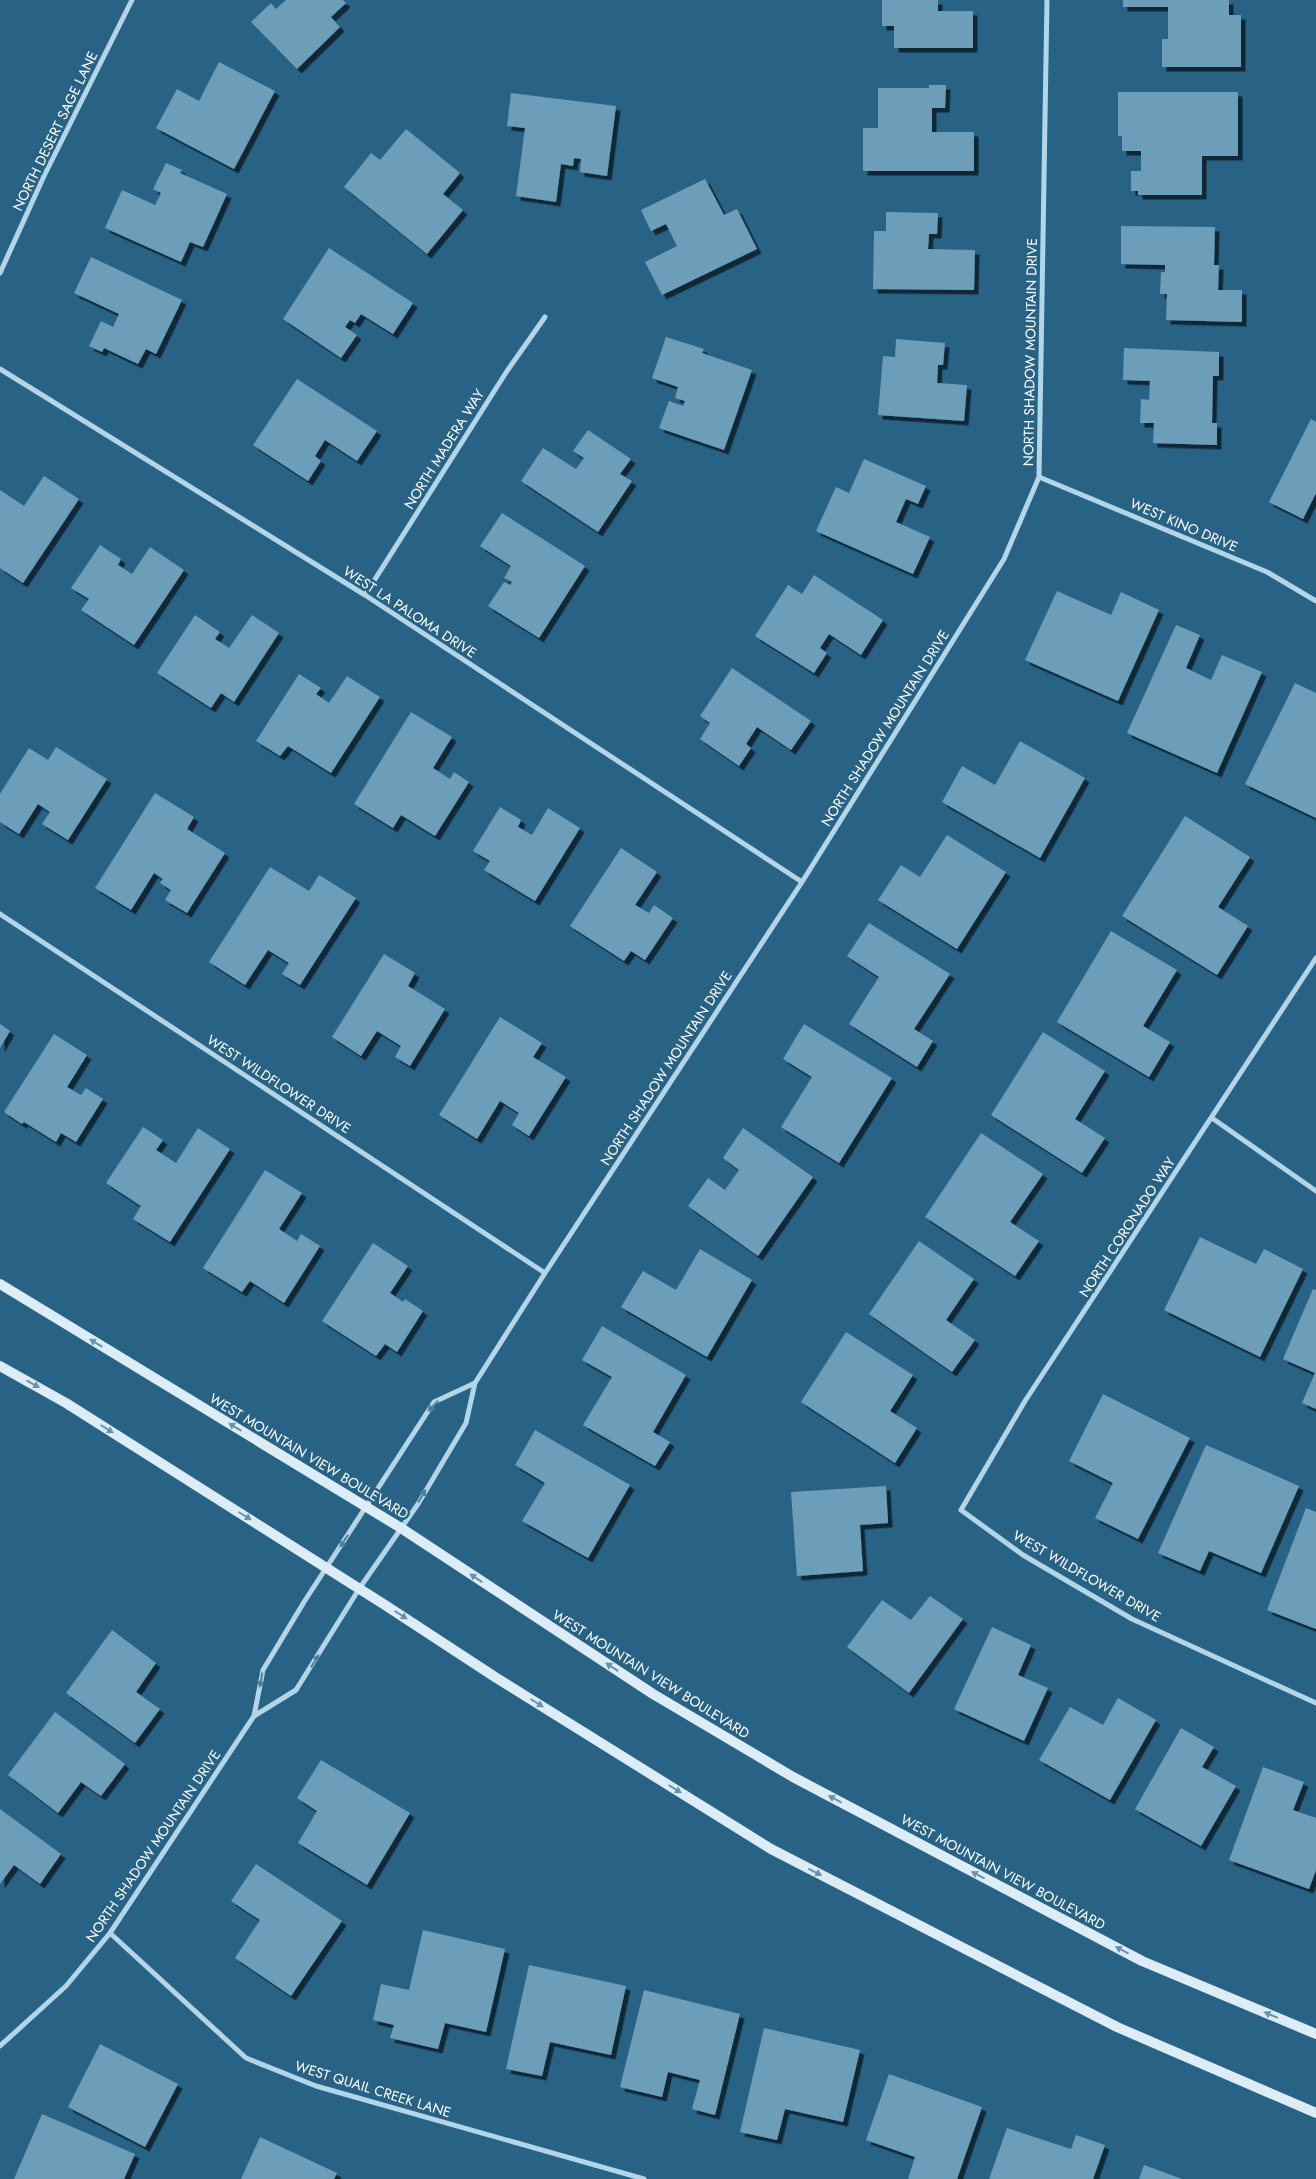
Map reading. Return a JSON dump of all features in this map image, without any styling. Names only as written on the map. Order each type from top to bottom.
[{"type":"street","name":"NORTH DESERT SAGE LANE","points":[[0,273],[44,176],[132,0]]},
{"type":"street","name":"NORTH SHADOW MOUNTAIN DRIVE","points":[[254,1716],[296,1690],[359,1589],[401,1528],[466,1423],[476,1383],[545,1272],[802,882],[1004,558],[1039,478],[1047,0]]},
{"type":"street","name":"NORTH MADERA WAY","points":[[365,595],[507,372],[545,317]]},
{"type":"street","name":"WEST LA PALOMA DRIVE","points":[[0,369],[365,595],[802,882]]},
{"type":"street","name":"WEST KINO DRIVE","points":[[1039,478],[1267,572],[1316,601]]},
{"type":"street","name":"WEST WILDFLOWER DRIVE","points":[[0,914],[545,1272]]},
{"type":"street","name":"NORTH CORONADO WAY","points":[[961,1510],[1026,1401],[1316,958]]},
{"type":"street","points":[[1212,1118],[1316,1191]]},
{"type":"street","name":"WEST MOUNTAIN VIEW BOULEVARD","points":[[0,1284],[401,1528],[653,1694],[793,1777],[1142,1961],[1316,2034]]},
{"type":"street","points":[[0,1366],[66,1403],[495,1677],[770,1849],[1117,2027],[1316,2113]]},
{"type":"street","name":"NORTH SHADOW MOUNTAIN DRIVE","points":[[0,2046],[66,1986],[110,1933],[254,1716],[263,1670],[326,1568],[434,1402],[476,1383]]},
{"type":"street","name":"WEST WILDFLOWER DRIVE","points":[[961,1510],[1023,1555],[1132,1619],[1316,1703]]},
{"type":"street","name":"WEST QUAIL CREEK LANE","points":[[110,1933],[246,2058],[316,2086],[644,2179]]},
{"type":"building","points":[[286,0],[343,0],[346,3],[331,17],[340,27],[297,69],[251,22],[271,3],[276,9]]},
{"type":"building","points":[[882,0],[938,0],[938,11],[973,11],[973,48],[894,48],[894,26],[882,26]]},
{"type":"building","points":[[1123,0],[1229,0],[1229,15],[1241,15],[1241,67],[1162,67],[1162,39],[1168,39],[1168,7],[1123,7]]},
{"type":"building","points":[[219,62],[275,91],[234,169],[156,128],[177,89],[199,101]]},
{"type":"building","points":[[929,85],[946,85],[945,108],[932,108],[932,132],[974,132],[974,171],[863,171],[863,128],[878,128],[878,88],[929,88]]},
{"type":"building","points":[[1118,92],[1238,92],[1238,156],[1202,156],[1202,195],[1138,195],[1138,191],[1131,191],[1131,171],[1141,171],[1141,151],[1122,151],[1122,136],[1118,136]]},
{"type":"building","points":[[511,93],[616,106],[607,176],[580,172],[581,159],[574,158],[573,166],[561,164],[556,202],[516,196],[525,128],[507,126]]},
{"type":"building","points":[[406,129],[460,173],[443,194],[463,210],[427,254],[344,187],[371,153],[380,160]]},
{"type":"building","points":[[166,163],[182,170],[180,173],[227,194],[203,247],[190,242],[181,262],[105,228],[122,190],[155,205],[161,193],[153,189]]},
{"type":"building","points":[[705,179],[724,215],[737,209],[757,249],[662,295],[645,262],[677,246],[666,224],[651,231],[641,210]]},
{"type":"building","points":[[886,212],[938,213],[937,234],[929,234],[928,249],[975,250],[974,290],[873,289],[874,231],[886,231]]},
{"type":"building","points":[[1121,226],[1215,227],[1214,265],[1219,265],[1218,290],[1242,290],[1242,322],[1166,320],[1167,294],[1160,294],[1161,272],[1165,272],[1165,265],[1121,264]]},
{"type":"building","points":[[329,248],[413,303],[393,334],[361,314],[355,323],[350,320],[345,327],[357,335],[341,358],[283,319]]},
{"type":"building","points":[[91,257],[182,300],[156,354],[146,349],[138,364],[104,348],[102,352],[89,346],[101,321],[113,327],[119,314],[74,293]]},
{"type":"building","points":[[666,337],[704,349],[702,353],[752,370],[724,450],[659,428],[669,401],[683,406],[685,401],[675,398],[678,387],[652,378]]},
{"type":"building","points":[[896,339],[945,343],[943,365],[938,365],[937,383],[967,385],[964,421],[878,415],[883,356],[895,357]]},
{"type":"building","points":[[1124,348],[1219,352],[1219,376],[1213,376],[1212,423],[1217,423],[1217,445],[1153,443],[1154,423],[1140,423],[1141,399],[1149,400],[1150,381],[1123,380]]},
{"type":"building","points":[[297,379],[377,431],[357,461],[325,440],[315,456],[321,461],[308,481],[253,445]]},
{"type":"building","points":[[1311,419],[1316,422],[1316,493],[1303,519],[1269,502]]},
{"type":"building","points":[[588,430],[631,459],[620,474],[632,481],[598,532],[521,481],[543,448],[576,469],[584,458],[573,451]]},
{"type":"building","points":[[864,459],[926,486],[918,504],[906,499],[896,522],[930,537],[913,574],[816,531],[836,487],[849,493]]},
{"type":"building","points":[[44,476],[79,499],[23,583],[0,568],[0,490],[24,506]]},
{"type":"building","points":[[502,513],[585,566],[539,638],[488,606],[504,582],[510,585],[512,582],[504,578],[511,566],[480,546]]},
{"type":"building","points":[[100,545],[121,559],[118,565],[132,574],[150,547],[184,570],[134,645],[81,610],[89,599],[71,588]]},
{"type":"building","points":[[814,575],[883,620],[861,655],[829,634],[820,648],[827,653],[814,673],[755,636],[788,585],[802,594]]},
{"type":"building","points":[[1057,591],[1111,615],[1121,592],[1159,610],[1118,701],[1025,660]]},
{"type":"building","points":[[195,615],[220,632],[215,639],[229,648],[252,615],[279,633],[234,702],[221,693],[211,708],[157,673]]},
{"type":"building","points":[[1176,625],[1200,635],[1186,668],[1211,680],[1222,655],[1262,672],[1217,773],[1127,733]]},
{"type":"building","points":[[732,668],[811,721],[791,750],[757,727],[746,744],[751,748],[739,766],[700,739],[710,723],[700,716]]},
{"type":"building","points":[[299,674],[321,688],[316,694],[329,703],[347,676],[380,697],[331,773],[288,746],[280,756],[256,741]]},
{"type":"building","points":[[1295,683],[1316,693],[1316,818],[1245,784]]},
{"type":"building","points":[[411,712],[452,737],[433,768],[450,779],[454,772],[469,782],[435,836],[401,815],[393,828],[354,804]]},
{"type":"building","points":[[1020,741],[1085,778],[1040,858],[942,802],[962,766],[995,785]]},
{"type":"building","points":[[56,747],[107,779],[68,840],[42,824],[50,812],[38,804],[19,834],[0,822],[0,794],[29,748],[48,760]]},
{"type":"building","points":[[155,793],[194,817],[187,829],[225,853],[187,913],[165,900],[171,890],[160,883],[163,879],[154,873],[131,910],[95,888]]},
{"type":"building","points":[[500,807],[521,820],[518,827],[532,835],[548,808],[580,828],[535,901],[484,870],[490,861],[473,851]]},
{"type":"building","points":[[1185,816],[1250,857],[1218,907],[1248,926],[1217,975],[1122,916]]},
{"type":"building","points":[[947,835],[1006,872],[957,949],[878,900],[901,865],[920,877]]},
{"type":"building","points":[[621,848],[657,872],[635,905],[649,913],[654,905],[673,918],[645,960],[631,951],[624,961],[570,926]]},
{"type":"building","points":[[270,867],[309,891],[319,875],[356,898],[300,985],[282,974],[289,963],[268,950],[245,985],[209,962]]},
{"type":"building","points":[[869,923],[950,974],[914,1029],[933,1041],[917,1067],[849,1024],[879,977],[847,956]]},
{"type":"building","points":[[1111,931],[1177,970],[1143,1026],[1170,1042],[1149,1077],[1057,1022]]},
{"type":"building","points":[[384,954],[415,973],[408,986],[445,1009],[410,1066],[395,1057],[401,1046],[377,1031],[361,1056],[332,1037]]},
{"type":"building","points":[[500,1017],[542,1043],[533,1057],[566,1077],[529,1136],[512,1125],[519,1113],[500,1101],[477,1139],[439,1115]]},
{"type":"building","points":[[0,1024],[10,1031],[0,1048]]},
{"type":"building","points":[[804,1024],[892,1078],[839,1163],[781,1127],[812,1077],[783,1059]]},
{"type":"building","points":[[1043,1032],[1105,1071],[1075,1119],[1105,1138],[1082,1173],[991,1115]]},
{"type":"building","points":[[54,1034],[87,1055],[67,1087],[81,1095],[86,1088],[103,1099],[76,1142],[61,1133],[56,1142],[4,1112]]},
{"type":"building","points":[[143,1127],[163,1140],[156,1150],[176,1163],[198,1128],[230,1149],[170,1242],[133,1219],[141,1206],[106,1183]]},
{"type":"building","points":[[743,1128],[813,1177],[758,1256],[688,1206],[708,1178],[725,1190],[739,1170],[723,1158]]},
{"type":"building","points":[[981,1133],[1043,1174],[1010,1222],[1039,1241],[1015,1276],[925,1217]]},
{"type":"building","points":[[265,1170],[302,1193],[279,1229],[297,1241],[301,1234],[320,1246],[284,1303],[250,1281],[242,1292],[203,1268]]},
{"type":"building","points":[[1200,1237],[1256,1264],[1264,1249],[1303,1269],[1260,1357],[1164,1310]]},
{"type":"building","points":[[919,1241],[974,1279],[946,1320],[975,1340],[952,1372],[869,1314]]},
{"type":"building","points":[[373,1243],[408,1266],[390,1293],[403,1302],[405,1299],[423,1311],[397,1352],[385,1344],[376,1356],[322,1321]]},
{"type":"building","points":[[700,1249],[752,1280],[707,1357],[621,1307],[643,1271],[676,1290]]},
{"type":"building","points":[[1313,1289],[1316,1290],[1316,1409],[1302,1403],[1315,1373],[1283,1359]]},
{"type":"building","points":[[602,1326],[686,1375],[653,1432],[670,1442],[655,1466],[583,1425],[612,1377],[582,1360]]},
{"type":"building","points":[[846,1332],[913,1375],[890,1411],[917,1428],[895,1463],[801,1402]]},
{"type":"building","points":[[1103,1394],[1190,1438],[1138,1539],[1095,1518],[1113,1483],[1069,1461]]},
{"type":"building","points":[[535,1430],[630,1485],[588,1558],[522,1521],[545,1483],[515,1465]]},
{"type":"building","points":[[1206,1445],[1299,1486],[1261,1573],[1209,1551],[1200,1571],[1158,1553]]},
{"type":"building","points":[[886,1486],[888,1523],[860,1525],[863,1571],[797,1576],[791,1492]]},
{"type":"building","points":[[1306,1508],[1316,1512],[1316,1629],[1267,1610]]},
{"type":"building","points":[[930,1596],[963,1619],[909,1693],[847,1647],[882,1600],[911,1620]]},
{"type":"building","points":[[992,1627],[1031,1645],[1018,1675],[1048,1688],[1024,1741],[954,1709]]},
{"type":"building","points":[[112,1630],[156,1663],[136,1692],[160,1709],[135,1743],[66,1693]]},
{"type":"building","points":[[1118,1698],[1156,1720],[1110,1800],[1039,1760],[1070,1707],[1103,1725]]},
{"type":"building","points":[[55,1712],[125,1764],[101,1796],[81,1782],[58,1813],[8,1775]]},
{"type":"building","points":[[1181,1728],[1214,1747],[1202,1767],[1236,1786],[1201,1846],[1135,1809]]},
{"type":"building","points":[[321,1760],[410,1813],[367,1885],[298,1843],[317,1811],[297,1798]]},
{"type":"building","points":[[1263,1767],[1304,1782],[1293,1810],[1316,1818],[1316,1870],[1309,1889],[1229,1860]]},
{"type":"building","points":[[0,1809],[61,1854],[40,1884],[14,1865],[0,1884]]},
{"type":"building","points":[[256,1864],[342,1921],[291,1996],[235,1958],[260,1920],[231,1901]]},
{"type":"building","points":[[423,1930],[505,1949],[486,2032],[445,2023],[438,2049],[390,2038],[394,2025],[373,2020],[381,1984],[409,1990]]},
{"type":"building","points":[[529,1965],[626,1986],[611,2055],[550,2042],[542,2076],[506,2069]]},
{"type":"building","points":[[644,1990],[740,2014],[715,2115],[692,2109],[700,2080],[668,2072],[662,2097],[620,2087]]},
{"type":"building","points":[[764,2028],[860,2050],[843,2122],[785,2109],[777,2140],[740,2132]]},
{"type":"building","points":[[100,2044],[178,2084],[145,2147],[68,2107]]},
{"type":"building","points":[[889,2074],[982,2107],[957,2179],[908,2179],[915,2157],[866,2140]]},
{"type":"building","points":[[42,2114],[135,2154],[124,2179],[14,2179]]},
{"type":"building","points":[[1007,2128],[1071,2149],[1076,2135],[1105,2145],[1093,2179],[989,2179]]},
{"type":"building","points":[[260,2137],[337,2173],[334,2179],[241,2179]]},
{"type":"building","points":[[1144,2165],[1182,2179],[1139,2179]]}]
